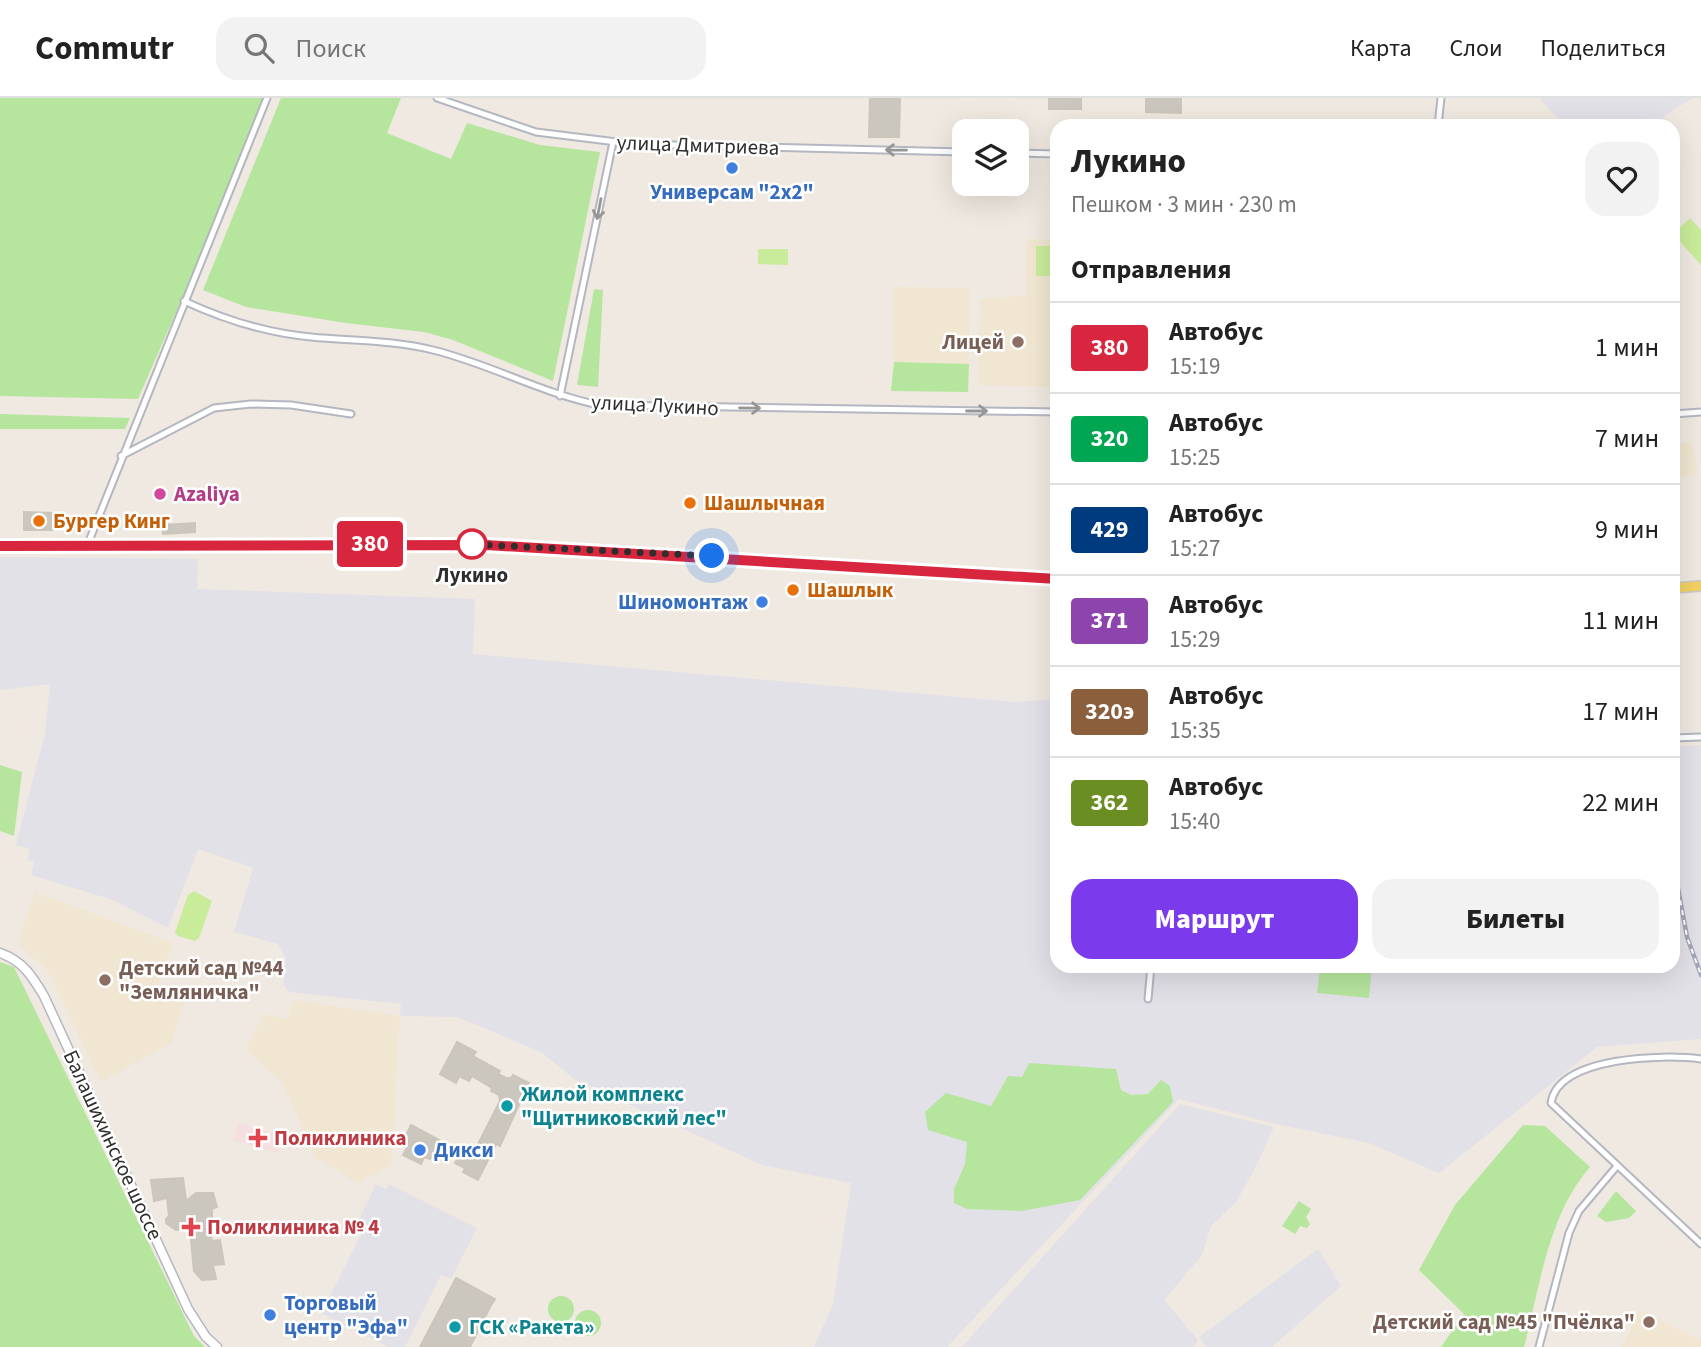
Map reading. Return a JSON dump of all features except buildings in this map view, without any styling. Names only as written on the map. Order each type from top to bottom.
[{"type":"main road","points":[[0,546],[486,545],[1050,579]]},
{"type":"main road","points":[[1680,588],[1701,586]]},
{"type":"main road","name":"Балашихинское шоссе","points":[[0,953],[21,964],[31,974],[44,996],[188,1309],[206,1337],[217,1347]]},
{"type":"street","points":[[87,546],[267,98]]},
{"type":"street","name":"улица Дмитриева","points":[[437,98],[536,132],[613,142],[952,152]]},
{"type":"street","points":[[1439,119],[1441,98]]},
{"type":"street","points":[[560,396],[613,142]]},
{"type":"street","points":[[1029,153],[1050,154]]},
{"type":"street","name":"улица Лукино","points":[[184,300],[236,322],[278,333],[430,349],[471,361],[560,396],[614,406],[1050,412]]},
{"type":"street","points":[[121,456],[214,408],[251,404],[291,405],[351,414]]},
{"type":"street","points":[[1680,414],[1701,412]]},
{"type":"street","points":[[1680,738],[1701,737]]},
{"type":"street","points":[[1148,999],[1150,973]]},
{"type":"street","points":[[1701,1059],[1659,1055],[1605,1063],[1559,1086],[1552,1095],[1551,1103],[1701,1244]]},
{"type":"street","points":[[1539,1347],[1569,1233],[1579,1211],[1617,1166]]},
{"type":"shaded area","points":[[1539,98],[1692,98],[1663,119],[1558,119]]},
{"type":"shaded area","name":"Лицей","points":[[1027,239],[1050,240],[1050,387],[978,385],[980,299],[1026,295]]},
{"type":"shaded area","points":[[894,287],[969,288],[969,364],[894,362]]},
{"type":"shaded area","points":[[1691,442],[1698,474],[1680,478],[1680,443]]},
{"type":"shaded area","points":[[0,557],[198,559],[197,589],[475,599],[473,654],[1015,702],[1050,700],[1050,973],[1680,973],[1680,746],[1701,745],[1701,1039],[1597,1047],[1439,1173],[1369,1143],[1276,1124],[1179,1099],[947,1347],[814,1347],[833,1304],[851,1183],[762,1165],[574,1079],[541,1052],[457,1017],[400,1016],[401,1004],[289,992],[283,984],[286,958],[278,944],[234,932],[253,868],[198,849],[168,928],[113,900],[31,875],[34,862],[27,860],[30,849],[16,845],[45,733],[50,684],[0,690]]},
{"type":"shaded area","name":"Детский сад №44 \"Земляничка\"","points":[[35,892],[173,943],[156,989],[185,997],[172,1043],[101,1082],[47,970],[18,944]]},
{"type":"shaded area","points":[[293,1000],[400,1016],[391,1165],[358,1183],[316,1158],[282,1082],[246,1050],[263,1014],[287,1019]]},
{"type":"shaded area","points":[[1180,1104],[1274,1127],[1236,1202],[1211,1226],[1202,1255],[1164,1300],[1198,1340],[1194,1347],[962,1347]]},
{"type":"shaded area","name":"Поликлиника","points":[[239,1123],[283,1136],[278,1153],[233,1140]]},
{"type":"shaded area","points":[[376,1184],[386,1189],[389,1184],[477,1228],[451,1279],[441,1275],[405,1347],[388,1347],[321,1313],[366,1225],[358,1221]]},
{"type":"shaded area","points":[[1318,1249],[1341,1286],[1272,1347],[1206,1347],[1199,1337]]},
{"type":"shaded area","name":"Детский сад №45 \"Пчёлка\"","points":[[1640,1310],[1701,1340],[1701,1347],[1622,1347]]},
{"type":"green space","points":[[0,98],[270,98],[138,399],[0,396]]},
{"type":"green space","points":[[281,98],[401,98],[387,133],[451,159],[467,123],[540,145],[600,152],[553,381],[453,340],[424,332],[246,307],[203,290]]},
{"type":"green space","points":[[1690,218],[1701,230],[1701,265],[1680,242],[1680,227]]},
{"type":"green space","points":[[1036,246],[1050,246],[1050,276],[1036,276]]},
{"type":"green space","points":[[758,249],[788,249],[788,265],[758,264]]},
{"type":"green space","points":[[594,289],[603,290],[598,387],[577,385]]},
{"type":"green space","points":[[894,362],[969,364],[968,392],[891,391]]},
{"type":"green space","points":[[0,414],[130,418],[125,429],[0,429]]},
{"type":"green space","points":[[0,765],[22,772],[14,836],[0,831]]},
{"type":"green space","points":[[194,891],[212,901],[199,938],[195,941],[178,936],[175,932],[188,895]]},
{"type":"green space","points":[[0,962],[14,967],[194,1336],[205,1347],[0,1347]]},
{"type":"green space","points":[[1319,973],[1371,973],[1369,998],[1317,993]]},
{"type":"green space","points":[[1029,1063],[1116,1069],[1121,1090],[1131,1095],[1148,1094],[1161,1080],[1170,1086],[1173,1102],[1080,1200],[1022,1211],[967,1209],[954,1203],[954,1189],[965,1164],[967,1142],[928,1130],[925,1112],[946,1093],[991,1106],[1008,1076],[1022,1077]]},
{"type":"green space","points":[[1523,1125],[1545,1126],[1590,1167],[1564,1207],[1555,1229],[1524,1347],[1441,1347],[1464,1314],[1419,1270],[1455,1205]]},
{"type":"green space","points":[[1616,1191],[1636,1211],[1629,1218],[1606,1222],[1597,1216]]},
{"type":"green space","points":[[1299,1201],[1311,1209],[1306,1217],[1310,1224],[1307,1228],[1300,1226],[1295,1234],[1282,1226]]},
{"type":"green space","points":[[561,1296],[570,1300],[574,1309],[570,1318],[561,1322],[552,1318],[548,1309],[552,1300]]},
{"type":"green space","points":[[588,1310],[597,1314],[601,1323],[597,1332],[588,1336],[579,1332],[575,1323],[579,1314]]},
{"type":"railway","points":[[1680,899],[1687,937],[1701,975]]},
{"type":"bus line","name":"380","points":[[0,546],[449,544],[551,547],[1050,579]]},
{"type":"place","name":"Универсам \"2x2\"","points":[[732,168]]},
{"type":"place","name":"Лицей","points":[[1018,342]]},
{"type":"place","name":"Azaliya","points":[[160,494]]},
{"type":"place","name":"Шашлычная","points":[[690,503]]},
{"type":"place","name":"Бургер Кинг","points":[[39,521]]},
{"type":"place","name":"Лукино","points":[[472,544]]},
{"type":"place","name":"Шашлык","points":[[793,590]]},
{"type":"place","name":"Шиномонтаж","points":[[762,602]]},
{"type":"place","name":"Детский сад №44 \"Земляничка\"","points":[[105,980]]},
{"type":"place","name":"Жилой комплекс \"Щитниковский лес\"","points":[[507,1106]]},
{"type":"place","name":"Поликлиника","points":[[258,1138]]},
{"type":"place","name":"Дикси","points":[[420,1150]]},
{"type":"place","name":"Поликлиника № 4","points":[[191,1227]]},
{"type":"place","name":"Торговый центр \"Эфа\"","points":[[270,1315]]},
{"type":"place","name":"Детский сад №45 \"Пчёлка\"","points":[[1649,1322]]},
{"type":"place","name":"ГСК «Ракета»","points":[[455,1327]]},
{"type":"route","points":[[472,544],[468,544],[712,556]]}]
